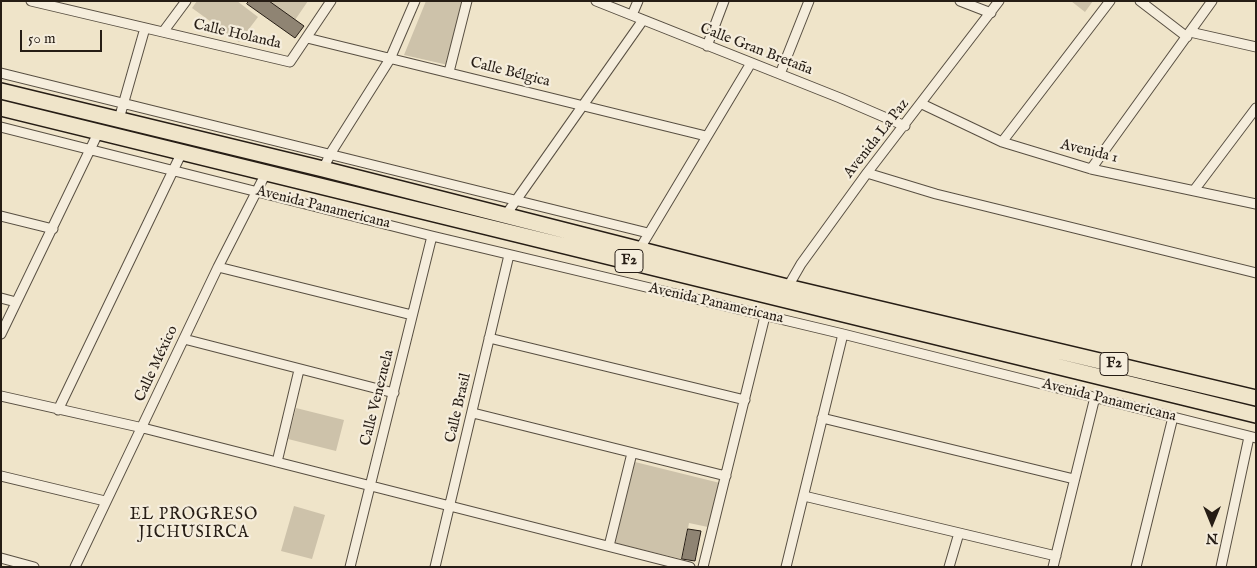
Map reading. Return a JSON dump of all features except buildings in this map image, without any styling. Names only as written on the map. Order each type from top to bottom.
[{"type":"highway","name":"Avenida Panamericana","points":[[1,91],[324,169],[639,250],[785,292],[1256,415]]},
{"type":"highway","name":"Avenida Panamericana","points":[[1,108],[266,173],[1256,398]]},
{"type":"street","name":"Calle Holanda","points":[[31,1],[62,4],[145,28],[290,62],[307,38]]},
{"type":"street","points":[[163,32],[186,1]]},
{"type":"street","points":[[307,38],[331,1]]},
{"type":"street","points":[[324,169],[330,155],[390,59],[415,1]]},
{"type":"street","points":[[449,72],[467,1]]},
{"type":"street","name":"Calle Gran Bretaña","points":[[596,1],[905,126]]},
{"type":"street","points":[[632,15],[638,1]]},
{"type":"street","points":[[707,46],[724,1]]},
{"type":"street","points":[[780,74],[809,1]]},
{"type":"street","points":[[960,1],[990,14]]},
{"type":"street","name":"Avenida La Paz","points":[[785,292],[801,264],[867,173],[922,104],[999,1]]},
{"type":"street","points":[[1002,142],[1110,1]]},
{"type":"street","points":[[1140,1],[1189,34],[1256,47]]},
{"type":"street","points":[[1091,169],[1212,1]]},
{"type":"street","points":[[504,216],[643,20]]},
{"type":"street","points":[[119,119],[145,28]]},
{"type":"street","name":"Calle Bélgica","points":[[307,38],[706,136]]},
{"type":"street","points":[[639,250],[751,63]]},
{"type":"street","points":[[1,73],[648,233]]},
{"type":"street","name":"Avenida 1","points":[[922,104],[1002,142],[1091,169],[1254,201]]},
{"type":"street","points":[[1195,189],[1256,108]]},
{"type":"street","name":"Avenida Panamericana","points":[[1,127],[432,236],[842,334],[1252,437]]},
{"type":"street","points":[[1,334],[99,131]]},
{"type":"street","points":[[58,410],[182,152]]},
{"type":"street","name":"Calle México","points":[[75,567],[105,501],[143,428],[218,267],[266,173]]},
{"type":"street","points":[[867,173],[936,194],[1256,273]]},
{"type":"street","points":[[1,216],[53,229]]},
{"type":"street","name":"Calle Venezuela","points":[[350,567],[432,236]]},
{"type":"street","name":"Calle Brasil","points":[[435,567],[509,254]]},
{"type":"street","points":[[218,267],[412,315]]},
{"type":"street","points":[[1,298],[16,302]]},
{"type":"street","points":[[703,567],[765,316]]},
{"type":"street","points":[[786,567],[842,334]]},
{"type":"street","points":[[184,338],[299,370],[394,393]]},
{"type":"street","points":[[489,338],[745,400]]},
{"type":"street","points":[[277,462],[299,370]]},
{"type":"street","points":[[1,396],[143,428],[690,567]]},
{"type":"street","points":[[1053,567],[1095,397]]},
{"type":"street","points":[[472,413],[726,476]]},
{"type":"street","points":[[1136,567],[1173,417]]},
{"type":"street","points":[[822,418],[1074,479]]},
{"type":"street","points":[[1221,567],[1252,437]]},
{"type":"street","points":[[609,546],[632,452]]},
{"type":"street","points":[[1,476],[105,501]]},
{"type":"street","points":[[804,496],[1056,556]]},
{"type":"street","points":[[949,567],[958,532]]},
{"type":"street","points":[[1,558],[34,567]]},
{"type":"shaded area","points":[[197,1],[237,1],[258,17],[239,42],[192,8]]},
{"type":"shaded area","points":[[269,1],[308,1],[295,20]]},
{"type":"shaded area","points":[[426,1],[464,1],[448,65],[404,55]]},
{"type":"shaded area","points":[[1071,1],[1093,1],[1085,12]]},
{"type":"shaded area","points":[[296,408],[344,420],[336,451],[288,439]]},
{"type":"shaded area","points":[[635,462],[720,483],[708,527],[689,523],[682,559],[615,543]]},
{"type":"shaded area","points":[[294,506],[325,515],[312,559],[281,551]]},
{"type":"district","name":"EL PROGRESO JICHUSIRCA","points":[[194,525]]}]
